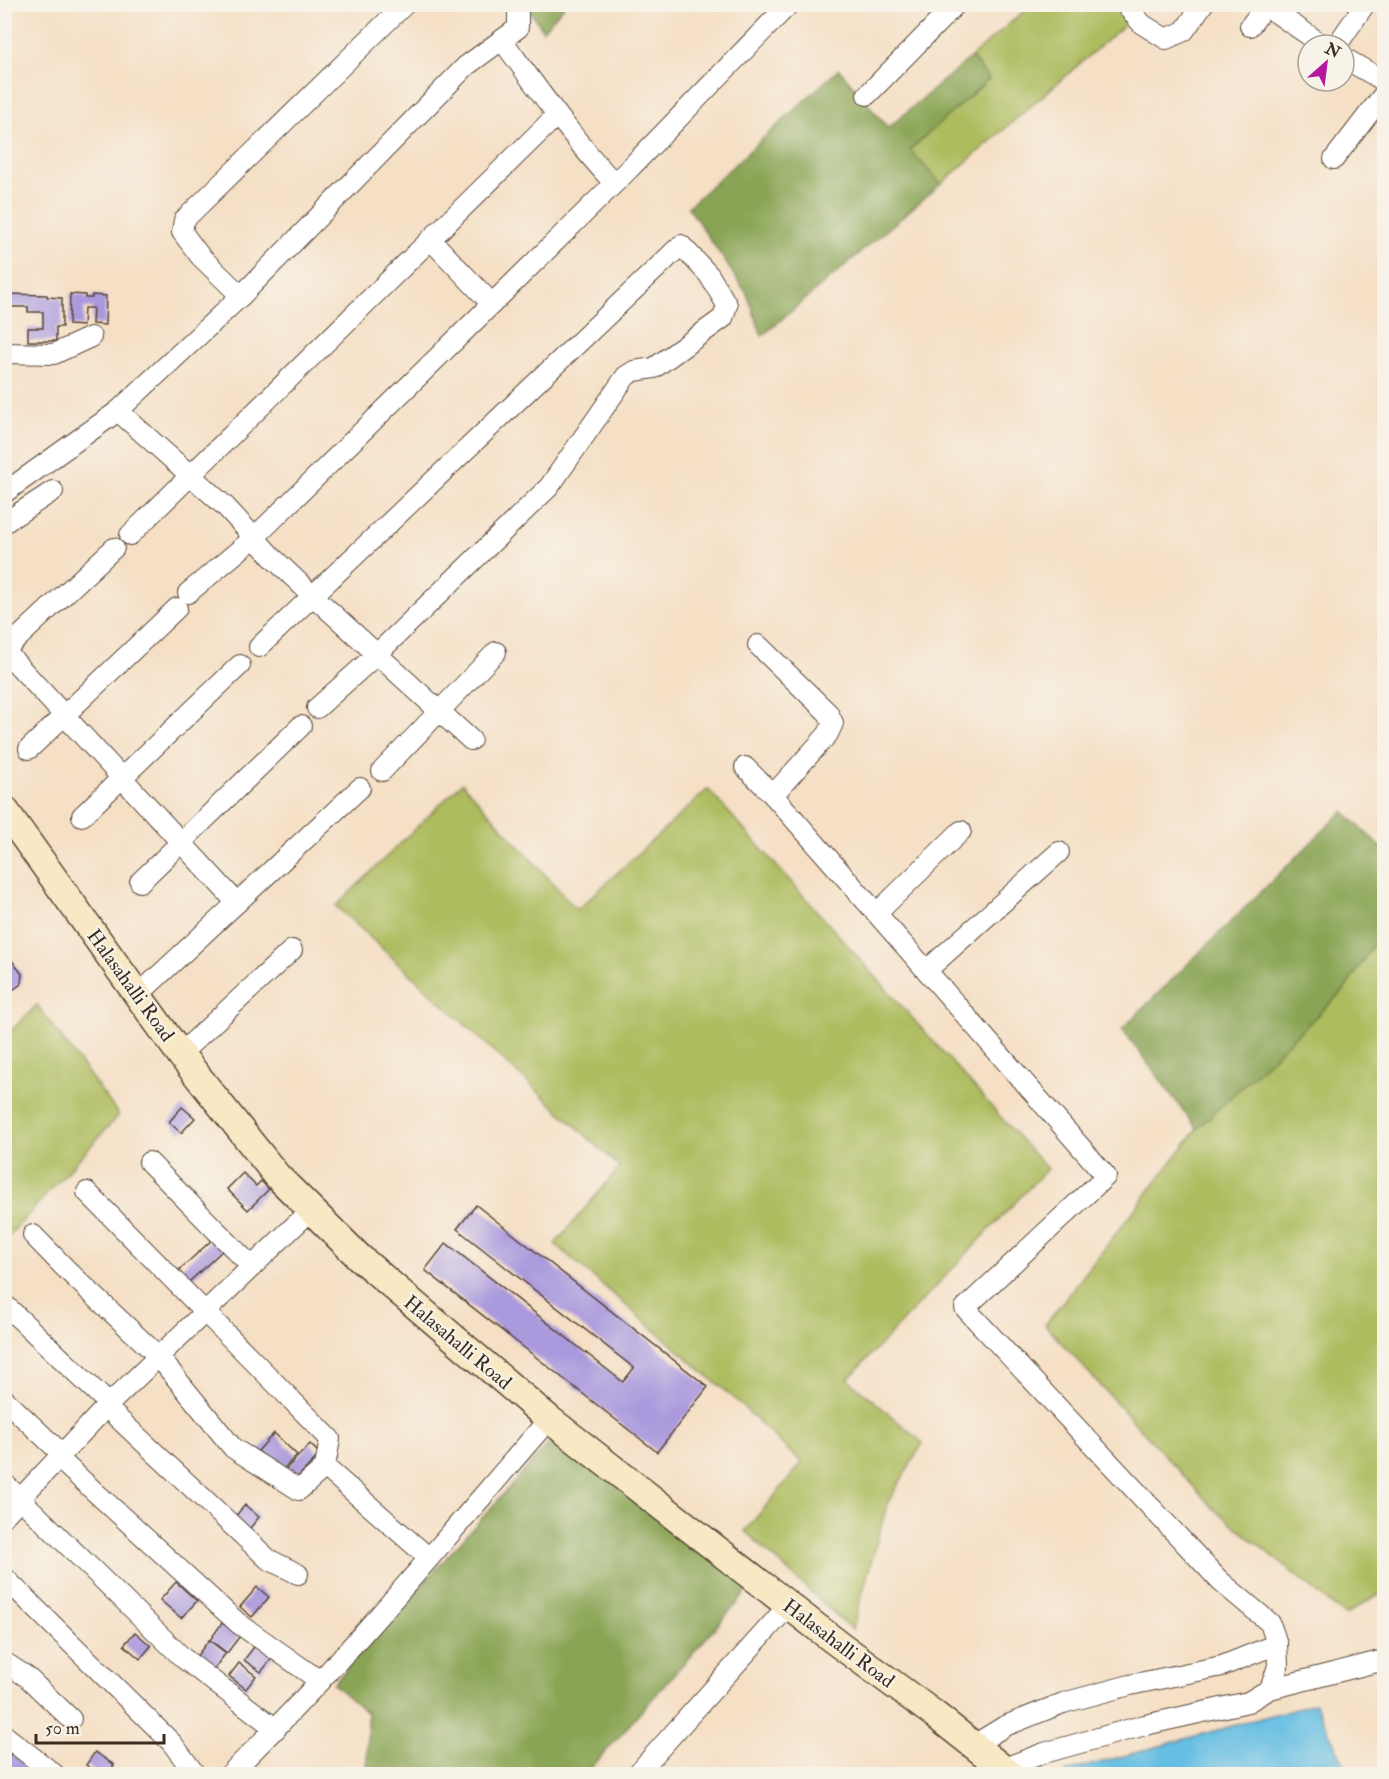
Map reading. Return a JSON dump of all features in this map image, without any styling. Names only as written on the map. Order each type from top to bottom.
[{"type":"main road","name":"Halasahalli Road","points":[[4,809],[180,1053],[278,1177],[360,1258],[549,1419],[1007,1771]]},
{"type":"street","points":[[241,296],[194,248],[182,232],[184,220],[405,4]]},
{"type":"street","points":[[4,493],[118,411],[241,296],[466,66],[518,28],[518,4]]},
{"type":"street","points":[[29,749],[182,600],[254,538],[614,183],[789,4]]},
{"type":"street","points":[[867,95],[956,4]]},
{"type":"street","points":[[1125,4],[1142,24],[1166,39],[1184,31],[1203,4]]},
{"type":"street","points":[[1345,33],[1365,4]]},
{"type":"street","points":[[1250,26],[1267,5],[1306,33]]},
{"type":"street","points":[[502,40],[557,115],[614,183]]},
{"type":"street","points":[[1356,65],[1384,81]]},
{"type":"street","points":[[1335,159],[1384,94]]},
{"type":"street","points":[[130,535],[557,115]]},
{"type":"street","points":[[431,240],[492,304]]},
{"type":"street","points":[[259,647],[681,245],[710,275],[727,305],[723,318],[654,368],[634,371],[626,376],[549,487],[318,708]]},
{"type":"street","points":[[4,353],[54,354],[91,337]]},
{"type":"street","points":[[118,411],[226,507],[312,595],[471,740]]},
{"type":"street","points":[[4,523],[53,491]]},
{"type":"street","points":[[114,549],[5,650],[237,903]]},
{"type":"street","points":[[758,645],[828,713],[833,723],[828,734],[773,795]]},
{"type":"street","points":[[382,771],[496,652]]},
{"type":"street","points":[[82,816],[240,665]]},
{"type":"street","points":[[140,882],[301,726]]},
{"type":"street","points":[[745,767],[773,795],[1106,1176],[965,1308],[1220,1581],[1270,1623],[1277,1644],[1278,1666],[1270,1689]]},
{"type":"street","points":[[138,995],[360,788]]},
{"type":"street","points":[[877,913],[961,831]]},
{"type":"street","points":[[927,970],[1059,852]]},
{"type":"street","points":[[180,1053],[292,950]]},
{"type":"street","points":[[148,1162],[252,1267]]},
{"type":"street","points":[[33,1235],[158,1356],[233,1448],[298,1490],[325,1467],[330,1439],[87,1192]]},
{"type":"street","points":[[4,1516],[107,1406],[311,1210]]},
{"type":"street","points":[[4,1304],[107,1406],[268,1559],[298,1575]]},
{"type":"street","points":[[4,1399],[60,1456],[238,1623],[320,1681]]},
{"type":"street","points":[[230,1774],[320,1681],[549,1419]]},
{"type":"street","points":[[325,1467],[429,1558]]},
{"type":"street","points":[[4,1483],[183,1658],[276,1729]]},
{"type":"street","points":[[4,1577],[172,1743],[195,1774]]},
{"type":"street","points":[[637,1774],[789,1605]]},
{"type":"street","points":[[974,1745],[1005,1726],[1064,1703],[1130,1685],[1222,1665],[1277,1644]]},
{"type":"street","points":[[1007,1771],[1044,1753],[1145,1725],[1248,1702],[1270,1689],[1384,1660]]},
{"type":"street","points":[[4,1662],[27,1677],[71,1719]]},
{"type":"street","points":[[4,1735],[54,1774]]},
{"type":"green space","points":[[526,5],[565,5],[543,30]]},
{"type":"green space","points":[[1031,5],[1113,5],[1129,21],[941,184],[909,150],[989,79],[971,57]]},
{"type":"green space","points":[[971,57],[989,79],[910,150],[941,184],[762,336],[747,294],[688,207],[839,69],[888,128]]},
{"type":"green space","points":[[462,783],[577,910],[708,789],[1047,1169],[848,1379],[923,1443],[888,1502],[852,1630],[745,1531],[802,1463],[738,1402],[555,1244],[620,1167],[336,906]]},
{"type":"green space","points":[[1343,811],[1384,850],[1384,927],[1345,989],[1197,1129],[1122,1029]]},
{"type":"green space","points":[[1384,927],[1384,1591],[1345,1615],[1214,1509],[1045,1325],[1197,1129],[1345,989]]},
{"type":"green space","points":[[37,1005],[119,1115],[5,1240],[5,1037]]},
{"type":"green space","points":[[559,1432],[752,1586],[586,1774],[367,1774],[367,1713],[333,1684]]},
{"type":"water","points":[[1315,1703],[1349,1774],[1068,1774],[1066,1772]]},
{"type":"building","points":[[4,294],[47,295],[47,297],[62,298],[62,327],[56,327],[56,341],[28,341],[28,328],[43,328],[43,312],[28,312],[28,307],[8,307],[8,311],[4,311]]},
{"type":"building","points":[[70,294],[85,295],[85,298],[92,298],[92,295],[106,296],[105,325],[92,324],[93,308],[84,308],[83,326],[69,325]]},
{"type":"building","points":[[4,950],[22,974],[21,984],[4,996]]},
{"type":"building","points":[[182,1107],[195,1118],[181,1133],[169,1122]]},
{"type":"building","points":[[243,1173],[256,1186],[261,1181],[269,1189],[248,1210],[227,1189]]},
{"type":"building","points":[[476,1205],[708,1387],[657,1452],[425,1270],[446,1243],[623,1382],[634,1368],[457,1229]]},
{"type":"building","points":[[214,1238],[224,1249],[189,1282],[178,1271]]},
{"type":"building","points":[[274,1433],[297,1455],[280,1472],[258,1451]]},
{"type":"building","points":[[310,1444],[320,1454],[293,1482],[283,1472]]},
{"type":"building","points":[[245,1505],[259,1517],[247,1532],[233,1519]]},
{"type":"building","points":[[176,1582],[197,1601],[181,1618],[160,1600]]},
{"type":"building","points":[[257,1587],[269,1597],[252,1617],[240,1607]]},
{"type":"building","points":[[222,1623],[240,1636],[227,1653],[210,1640]]},
{"type":"building","points":[[135,1632],[151,1646],[140,1659],[124,1645]]},
{"type":"building","points":[[209,1640],[226,1653],[213,1670],[196,1657]]},
{"type":"building","points":[[257,1643],[274,1656],[261,1672],[244,1660]]},
{"type":"building","points":[[239,1663],[256,1676],[246,1689],[229,1676]]},
{"type":"building","points":[[12,1752],[32,1765],[25,1774],[4,1773],[4,1764]]},
{"type":"building","points":[[95,1752],[114,1765],[110,1771],[115,1774],[99,1774],[86,1765]]}]
